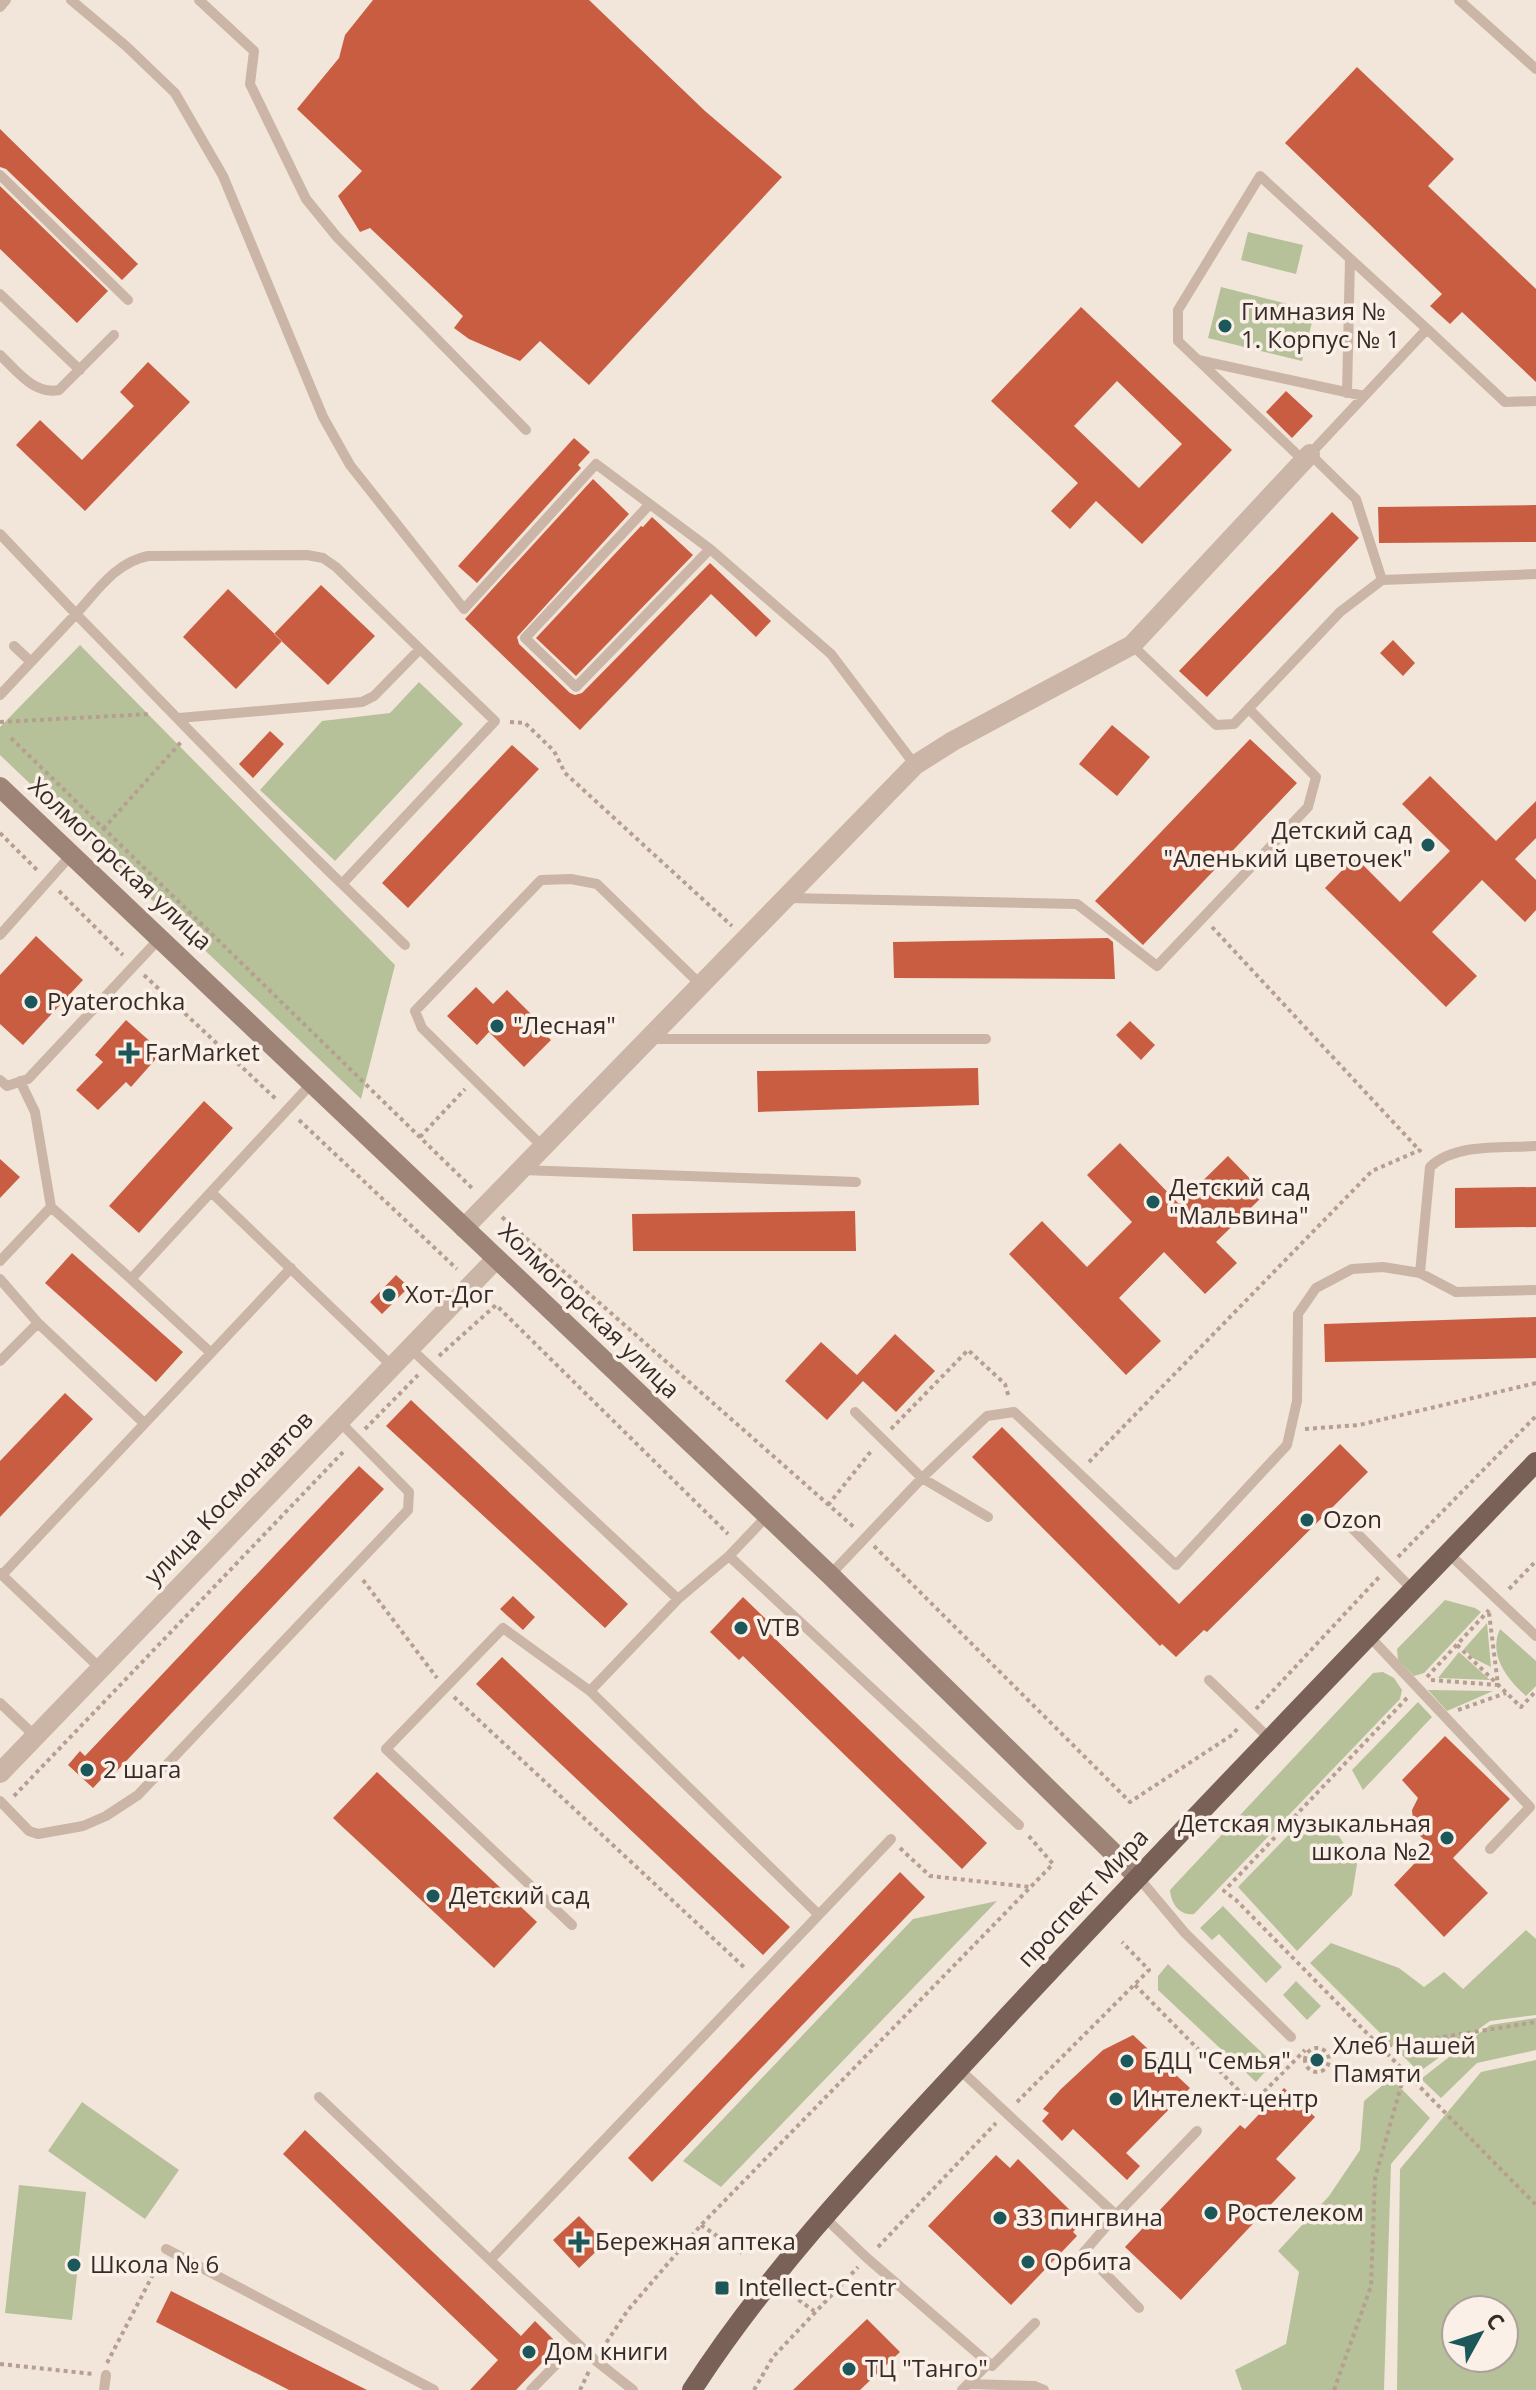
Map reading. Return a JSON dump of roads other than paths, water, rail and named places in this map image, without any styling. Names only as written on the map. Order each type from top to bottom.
[{"type":"main road","name":"проспект Мира","points":[[692,2390],[760,2294],[824,2217],[1138,1877],[1536,1462]]},
{"type":"street","points":[[464,1228],[915,765],[953,741],[1132,645],[1307,458]]},
{"type":"street","name":"Холмогорская улица","points":[[0,787],[830,1575],[1138,1877]]},
{"type":"street","name":"улица Космонавтов","points":[[0,1773],[496,1259]]},
{"type":"lane","points":[[0,7],[6,0]]},
{"type":"lane","points":[[71,0],[175,93],[223,176],[323,417],[350,465],[464,609],[596,464],[710,549],[831,654],[915,765]]},
{"type":"lane","points":[[199,0],[254,51],[250,84],[306,199],[337,237],[526,430]]},
{"type":"lane","points":[[1459,0],[1536,69]]},
{"type":"lane","points":[[0,175],[128,300]]},
{"type":"lane","points":[[1382,580],[1356,499],[1178,341],[1178,310],[1260,176],[1505,402],[1536,401]]},
{"type":"lane","points":[[1347,393],[1350,259]]},
{"type":"lane","points":[[0,294],[80,370]]},
{"type":"lane","points":[[1307,458],[1427,329]]},
{"type":"lane","points":[[0,355],[36,388],[47,393],[59,390],[114,335]]},
{"type":"lane","points":[[1197,360],[1364,396]]},
{"type":"lane","points":[[649,505],[525,638],[576,687],[710,549]]},
{"type":"lane","points":[[0,534],[192,731],[242,788],[405,945]]},
{"type":"lane","points":[[0,695],[122,565],[132,559],[148,556],[307,555],[323,558],[336,567],[495,721],[342,884]]},
{"type":"lane","points":[[1132,645],[1216,725],[1234,724],[1340,612],[1382,580],[1536,574]]},
{"type":"lane","points":[[14,646],[30,661]]},
{"type":"lane","points":[[176,715],[362,702],[374,696],[420,649]]},
{"type":"lane","points":[[786,898],[1077,904],[1157,966],[1308,807],[1316,777],[1249,709]]},
{"type":"lane","points":[[0,935],[72,854]]},
{"type":"lane","points":[[543,1147],[422,1028],[415,1011],[541,880],[571,879],[597,884],[701,985]]},
{"type":"lane","points":[[0,1080],[7,1086],[28,1079],[160,938]]},
{"type":"lane","points":[[648,1039],[986,1039]]},
{"type":"lane","points":[[20,1081],[35,1112],[51,1207],[211,1353]]},
{"type":"lane","points":[[131,1279],[312,1083]]},
{"type":"lane","points":[[1420,1273],[1430,1167],[1439,1158],[1456,1152],[1536,1146]]},
{"type":"lane","points":[[520,1170],[856,1182]]},
{"type":"lane","points":[[211,1192],[392,1366]]},
{"type":"lane","points":[[0,1261],[51,1207]]},
{"type":"lane","points":[[830,1575],[922,1478],[987,1416],[1014,1412],[1176,1565],[1287,1445],[1297,1401],[1298,1314],[1316,1288],[1352,1269],[1383,1267],[1420,1273],[1456,1292],[1536,1290]]},
{"type":"lane","points":[[100,1668],[1,1574],[291,1268]]},
{"type":"lane","points":[[0,1279],[38,1323],[144,1423]]},
{"type":"lane","points":[[0,1361],[38,1323]]},
{"type":"lane","points":[[410,1348],[678,1599]]},
{"type":"lane","points":[[855,1412],[922,1478],[988,1517]]},
{"type":"lane","points":[[2,1803],[29,1831],[38,1834],[83,1826],[117,1809],[157,1777],[408,1510],[409,1492],[339,1421]]},
{"type":"lane","points":[[590,1691],[678,1599],[729,1556],[767,1516]]},
{"type":"lane","points":[[1346,1522],[1413,1590]]},
{"type":"lane","points":[[1448,1553],[1536,1636]]},
{"type":"lane","points":[[729,1556],[1019,1825]]},
{"type":"lane","points":[[572,1925],[386,1749],[503,1628],[590,1691],[818,1914]]},
{"type":"lane","points":[[1369,1636],[1530,1807],[1490,1849]]},
{"type":"lane","points":[[1209,1680],[1270,1739]]},
{"type":"lane","points":[[0,1703],[35,1736]]},
{"type":"lane","points":[[490,2260],[891,1839]]},
{"type":"lane","points":[[1138,1877],[1185,1933],[1291,2037]]},
{"type":"lane","points":[[959,2069],[1116,2215]]},
{"type":"lane","points":[[319,2097],[595,2360],[633,2390]]},
{"type":"lane","points":[[1139,2308],[1084,2252],[1197,2131]]},
{"type":"lane","points":[[824,2217],[992,2366],[1035,2323]]},
{"type":"lane","points":[[166,2249],[434,2390]]},
{"type":"lane","points":[[531,2390],[577,2343]]},
{"type":"lane","points":[[965,2387],[989,2363]]},
{"type":"lane","points":[[104,2390],[106,2375]]},
{"type":"lane","points":[[965,2387],[1034,2386],[1044,2390]]},
{"type":"place","name":"Гимназия № 1. Корпус № 1","points":[[1225,326]]},
{"type":"place","name":"Детский сад \"Аленький цветочек\"","points":[[1428,845]]},
{"type":"place","name":"Pyaterochka","points":[[31,1002]]},
{"type":"place","name":"\"Лесная\"","points":[[497,1026]]},
{"type":"place","name":"FarMarket","points":[[129,1053]]},
{"type":"place","name":"Детский сад \"Мальвина\"","points":[[1153,1202]]},
{"type":"place","name":"Хот-Дог","points":[[389,1295]]},
{"type":"place","name":"Ozon","points":[[1307,1520]]},
{"type":"place","name":"VTB","points":[[741,1628]]},
{"type":"place","name":"2 шага","points":[[87,1770]]},
{"type":"place","name":"Детская музыкальная школа №2","points":[[1447,1838]]},
{"type":"place","name":"Детский сад","points":[[433,1896]]},
{"type":"place","name":"Хлеб Нашей Памяти","points":[[1317,2060]]},
{"type":"place","name":"БДЦ \"Семья\"","points":[[1127,2061]]},
{"type":"place","name":"Интелект-центр","points":[[1116,2099]]},
{"type":"place","name":"Ростелеком","points":[[1211,2213]]},
{"type":"place","name":"33 пингвина","points":[[1000,2218]]},
{"type":"place","name":"Бережная аптека","points":[[579,2242]]},
{"type":"place","name":"Орбита","points":[[1028,2262]]},
{"type":"place","name":"Школа № 6","points":[[74,2265]]},
{"type":"place","name":"Intellect-Centr","points":[[722,2288]]},
{"type":"place","name":"Дом книги","points":[[529,2352]]},
{"type":"place","name":"ТЦ \"Танго\"","points":[[849,2369]]}]
